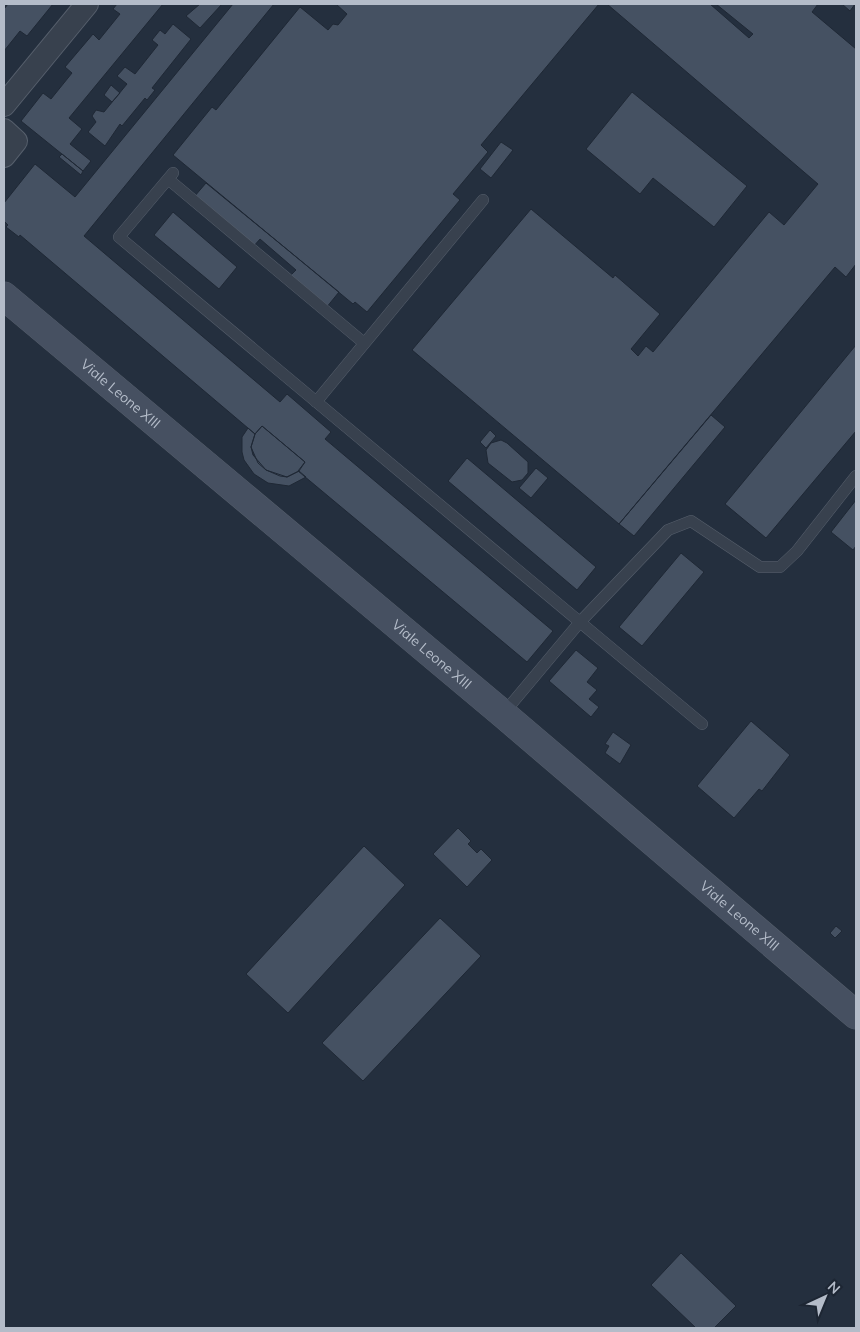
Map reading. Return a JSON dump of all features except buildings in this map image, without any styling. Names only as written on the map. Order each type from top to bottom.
[{"type":"street","points":[[4,104],[87,4]]},
{"type":"street","points":[[4,130],[16,141],[4,156]]},
{"type":"street","name":"Viale Leone XIII","points":[[4,296],[503,714],[856,1015]]},
{"type":"lane","points":[[364,343],[170,176],[119,237],[702,724]]},
{"type":"lane","points":[[316,402],[483,200]]},
{"type":"lane","points":[[503,714],[580,622],[668,530],[691,521],[760,567],[780,568],[796,551],[856,476]]}]
